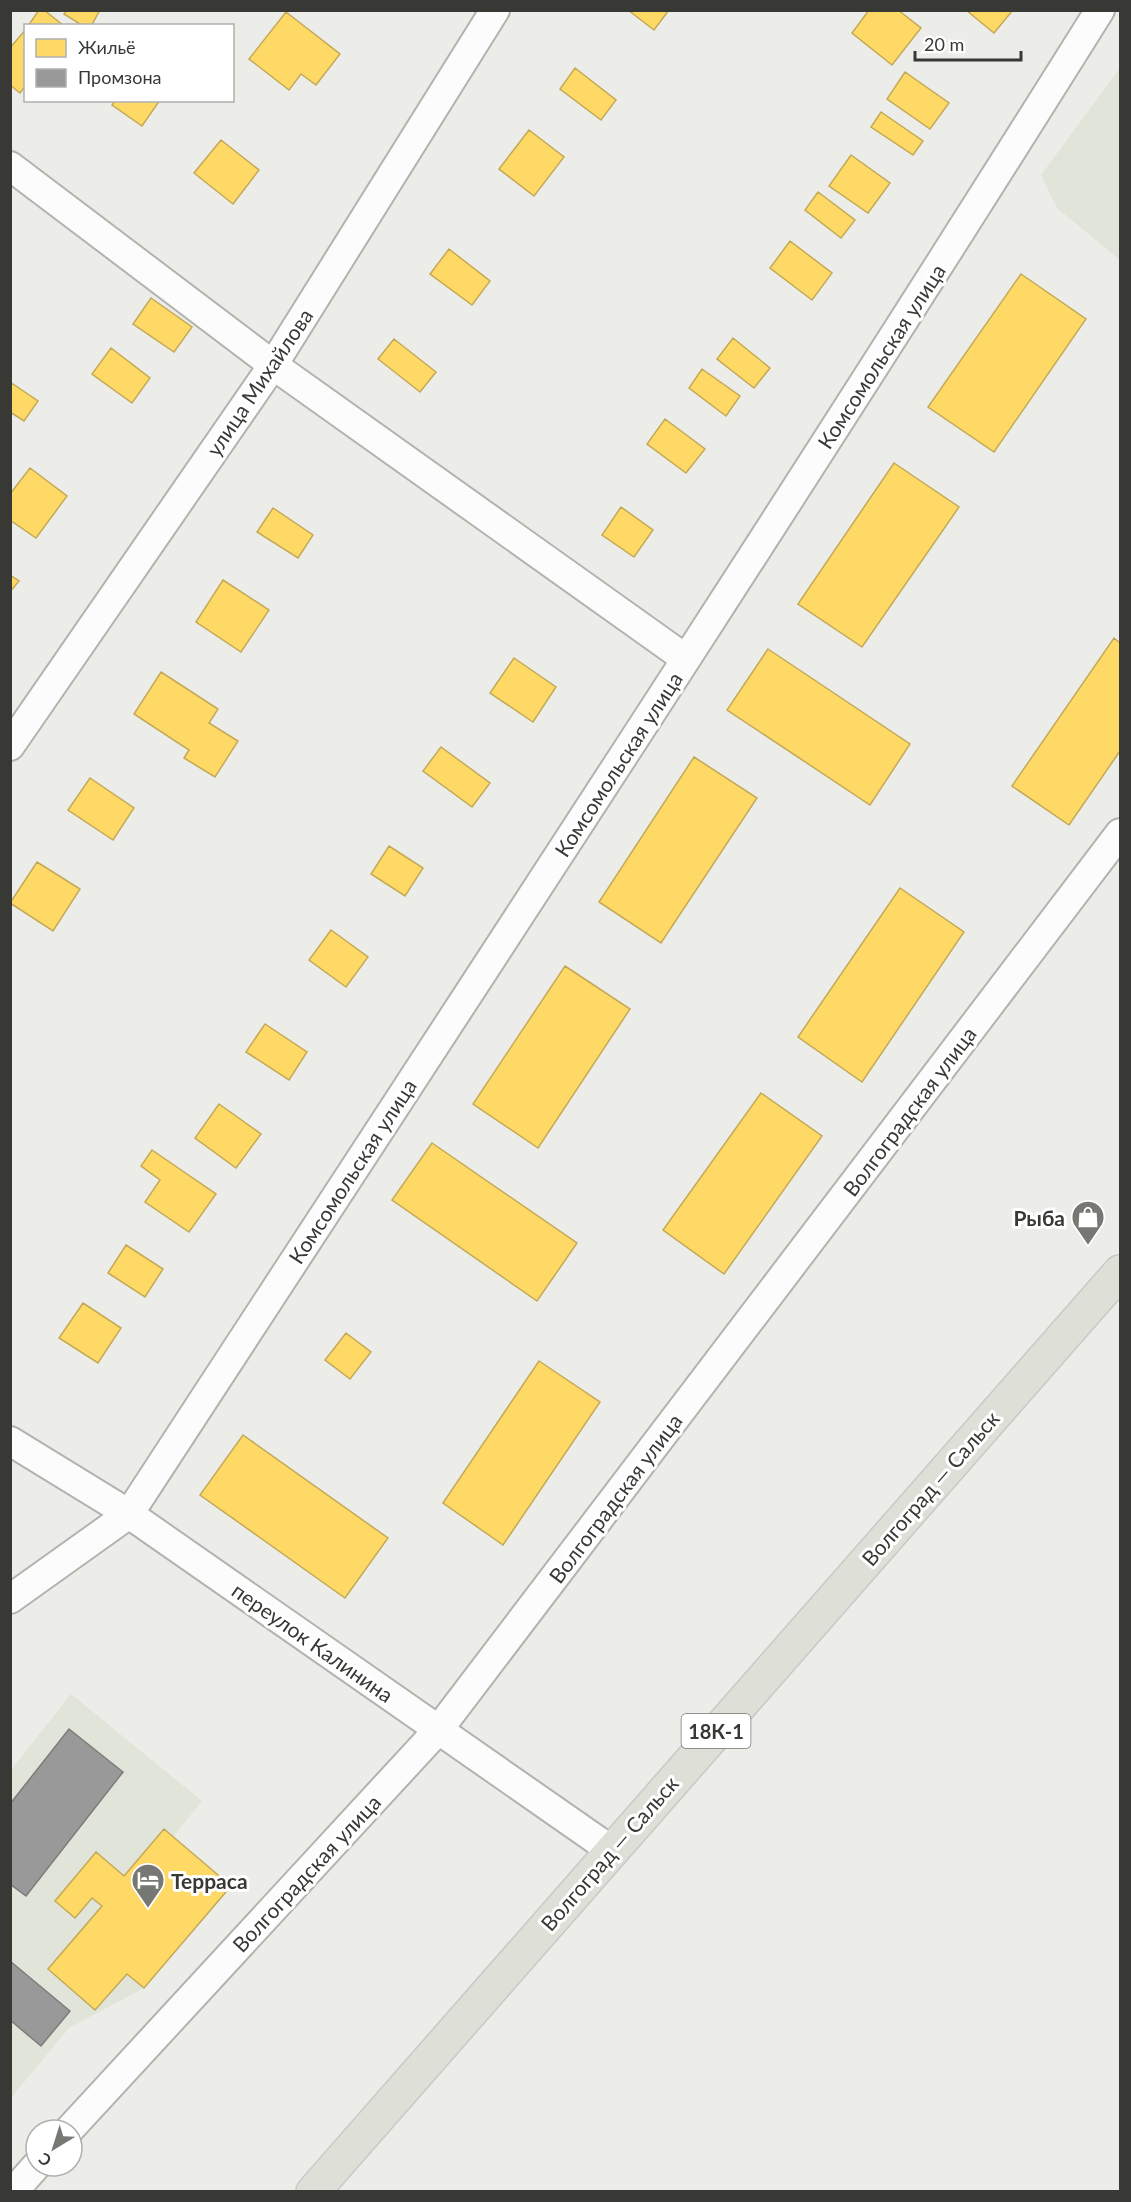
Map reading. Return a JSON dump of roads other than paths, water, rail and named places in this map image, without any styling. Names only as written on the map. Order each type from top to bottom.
[{"type":"main road","name":"Волгоград — Сальск","points":[[313,2192],[1120,1272]]},
{"type":"street","name":"улица Михайлова","points":[[10,746],[273,364],[495,10]]},
{"type":"street","name":"Комсомольская улица","points":[[129,1514],[687,659],[1100,10]]},
{"type":"street","points":[[10,166],[273,364],[687,659]]},
{"type":"street","name":"Волгоградская улица","points":[[80,2118],[439,1729],[1120,833]]},
{"type":"street","name":"переулок Калинина","points":[[10,1441],[129,1514],[611,1850]]},
{"type":"street","points":[[10,1599],[129,1514]]},
{"type":"street","points":[[13,2192],[25,2178]]},
{"type":"place","name":"Рыба","points":[[1088,1246]]},
{"type":"place","name":"Терраса","points":[[148,1909]]}]
